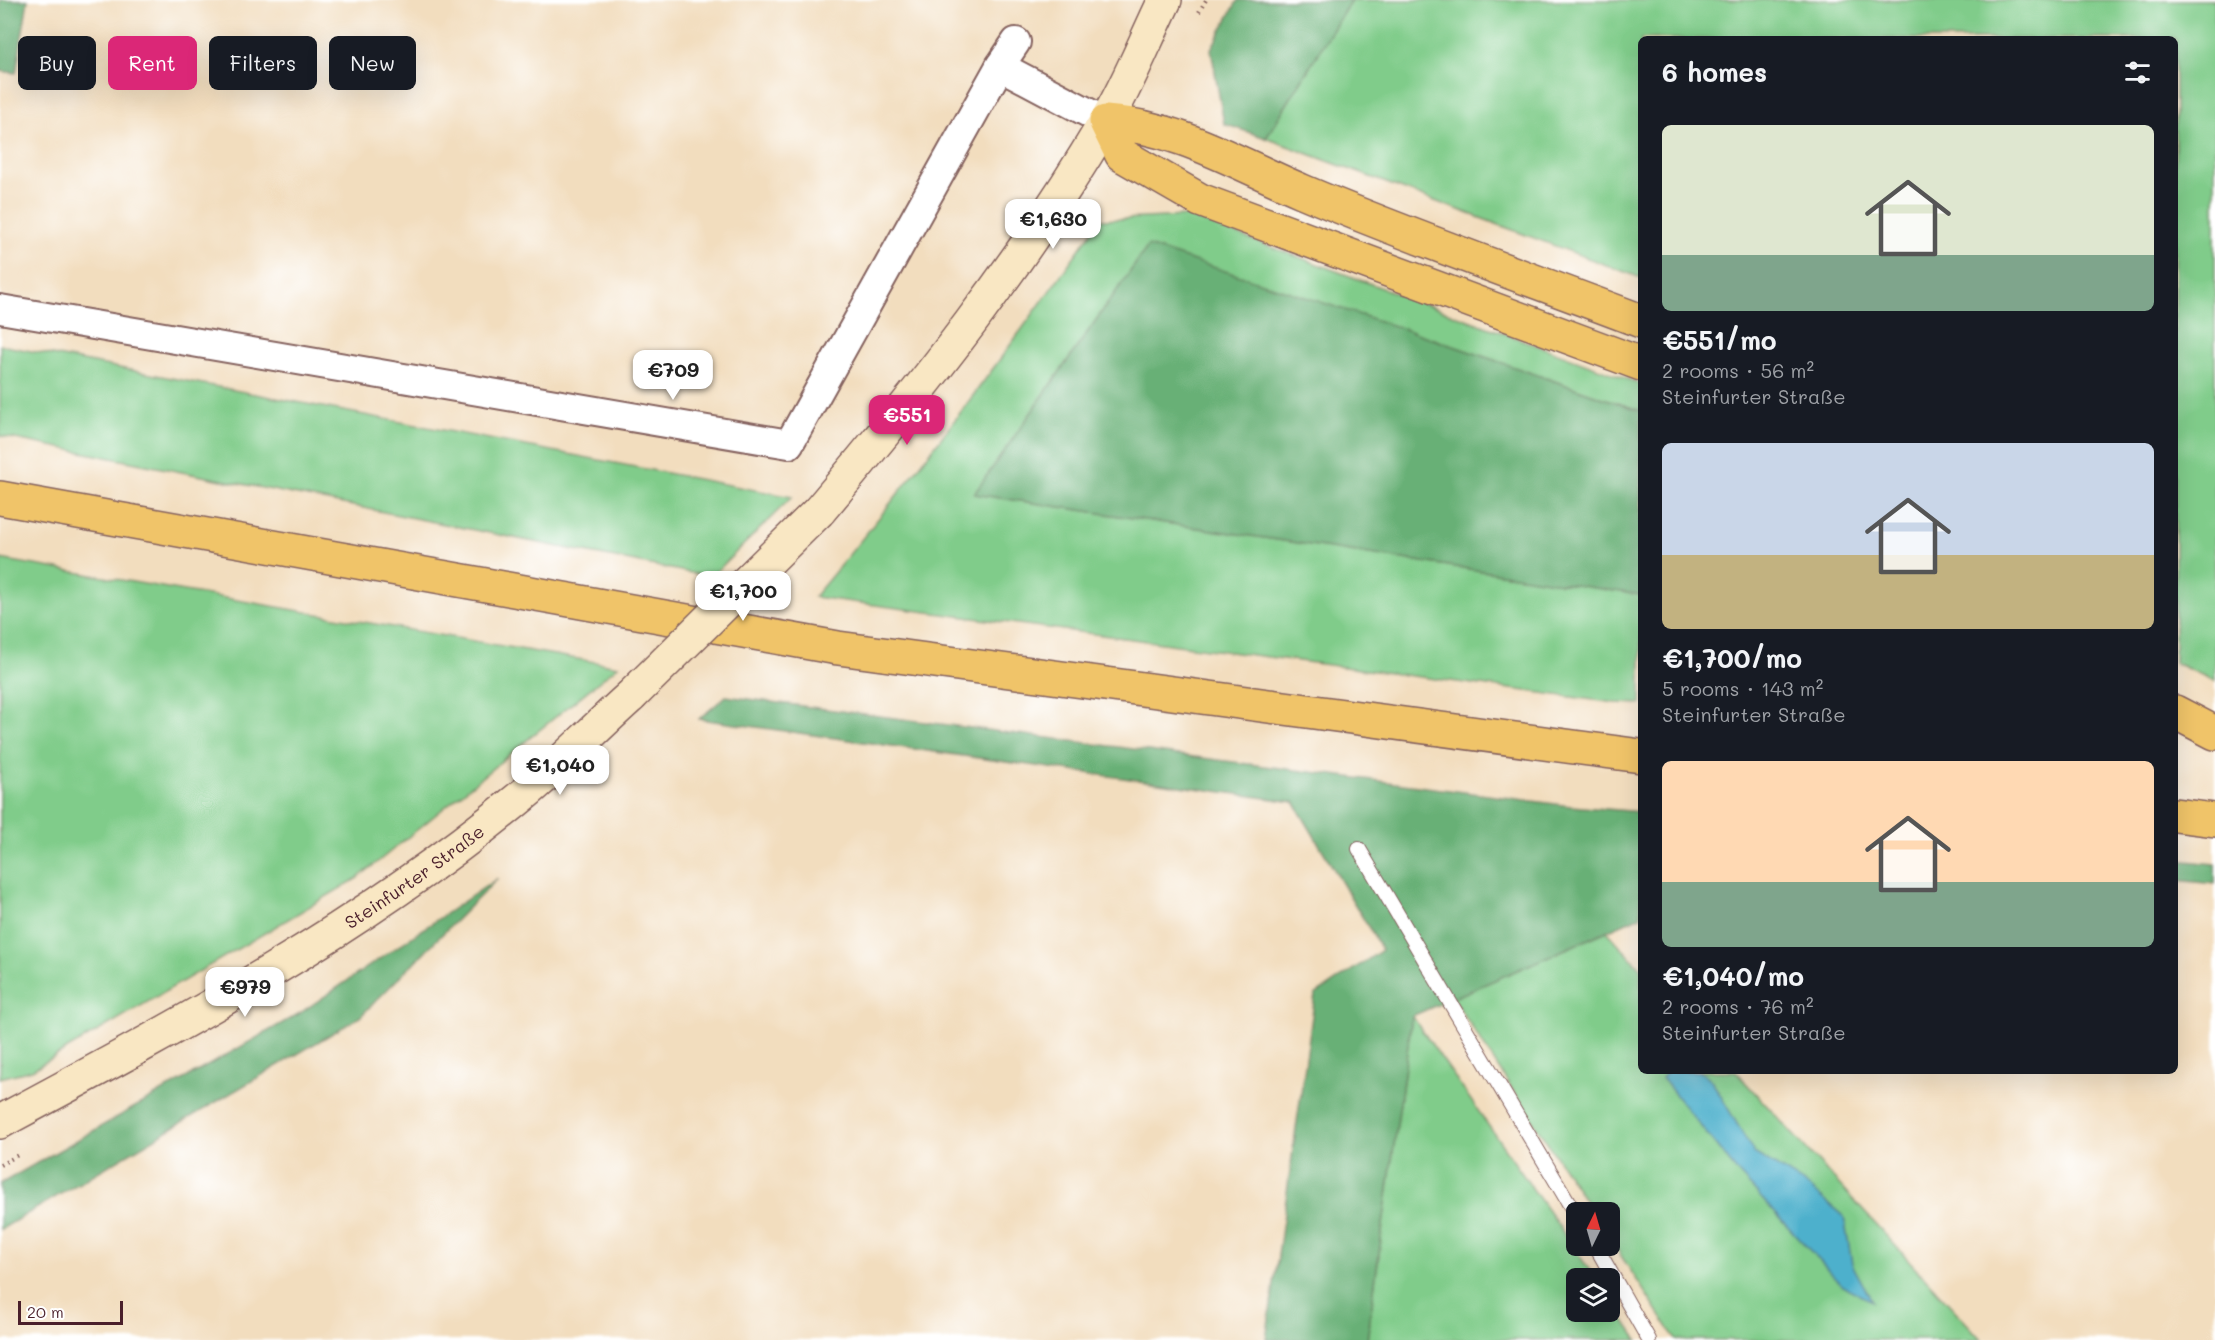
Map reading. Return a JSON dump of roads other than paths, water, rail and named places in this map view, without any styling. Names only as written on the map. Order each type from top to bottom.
[{"type":"highway","points":[[1638,320],[1302,191],[1195,141],[1139,124],[1106,122],[1122,155],[1200,200],[1638,363]]},
{"type":"highway","points":[[0,498],[838,648],[1638,756]]},
{"type":"highway","points":[[2178,714],[2215,733]]},
{"type":"highway","points":[[1566,747],[1638,739]]},
{"type":"highway","points":[[2178,815],[2215,820]]},
{"type":"main road","name":"Steinfurter Straße","points":[[0,1122],[219,1004],[385,899],[518,800],[631,696],[819,511],[954,347],[1106,122],[1164,0]]},
{"type":"street","points":[[0,309],[789,444],[1000,66],[1016,42]]},
{"type":"street","points":[[1000,66],[1106,122]]},
{"type":"lane","points":[[1359,849],[1568,1202]]},
{"type":"lane","points":[[1601,1256],[1649,1340]]},
{"type":"water","points":[[1665,1074],[1703,1074],[1712,1081],[1754,1153],[1804,1183],[1844,1217],[1852,1264],[1872,1301],[1843,1286],[1739,1174],[1662,1078]]}]
